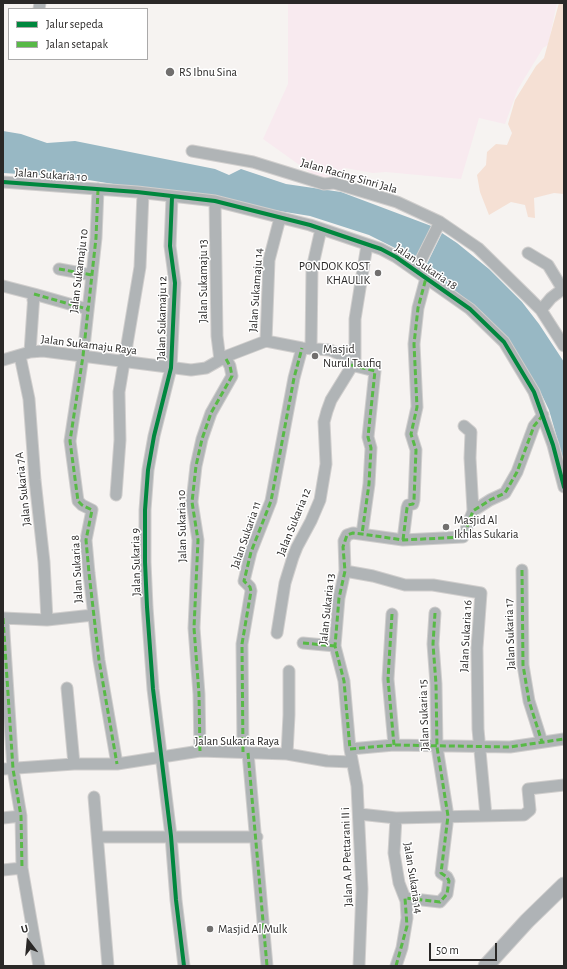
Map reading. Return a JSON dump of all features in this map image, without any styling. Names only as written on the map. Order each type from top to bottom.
[{"type":"street","name":"Jalan Racing Sinri Jala","points":[[192,150],[253,162],[324,184],[334,183],[380,196],[440,223],[478,248],[540,310],[564,346]]},
{"type":"street","name":"Jalan Sukaria 10","points":[[3,182],[98,189]]},
{"type":"street","name":"Jalan Sukaria 18","points":[[98,189],[215,201],[246,208],[321,229],[367,244],[396,257],[417,269],[426,278],[470,309],[504,342],[534,392],[553,444],[564,487]]},
{"type":"street","name":"Jalan Sukamaju 10","points":[[82,356],[98,217],[98,189]]},
{"type":"street","points":[[116,495],[120,440],[119,392],[140,267],[143,193]]},
{"type":"street","name":"Jalan Sukamaju 12","points":[[171,368],[175,283],[170,246],[172,197]]},
{"type":"street","name":"Jalan Sukamaju 13","points":[[215,201],[216,336],[222,358]]},
{"type":"street","name":"Jalan Sukamaju 14","points":[[266,341],[268,260],[280,218]]},
{"type":"street","points":[[417,269],[440,223]]},
{"type":"street","points":[[307,348],[312,269],[321,229]]},
{"type":"street","points":[[362,534],[369,484],[371,448],[368,437],[375,371],[353,363],[355,319],[367,244]]},
{"type":"street","points":[[528,253],[548,265],[563,288],[540,310]]},
{"type":"street","points":[[59,269],[92,275]]},
{"type":"street","points":[[403,540],[407,508],[408,505],[413,504],[414,500],[416,450],[411,434],[416,407],[414,344],[418,308],[426,278]]},
{"type":"street","points":[[3,286],[87,309]]},
{"type":"street","name":"Jalan Sukaria 7A","points":[[34,294],[25,354],[35,480],[44,562],[47,620]]},
{"type":"street","name":"Jalan Sukamaju Raya","points":[[3,360],[42,351],[185,370],[199,369],[206,368],[222,358],[251,345],[266,341],[337,352],[353,363]]},
{"type":"street","name":"Jalan Sukaria 11","points":[[245,753],[242,644],[252,591],[244,581],[255,540],[271,501],[294,378],[307,348]]},
{"type":"street","name":"Jalan Sukaria 8","points":[[82,356],[70,441],[78,501],[82,505],[92,510],[86,540],[93,615],[102,684],[117,764]]},
{"type":"street","name":"Jalan Sukaria 10","points":[[200,751],[199,694],[194,628],[198,540],[192,502],[196,466],[202,439],[211,413],[232,376],[230,366],[222,358]]},
{"type":"street","name":"Jalan Sukaria 12","points":[[277,633],[285,583],[296,547],[311,522],[320,500],[326,464],[324,422],[327,411],[331,400],[353,363]]},
{"type":"street","name":"Jalan Sukaria 9","points":[[171,368],[150,458],[145,510],[147,607],[161,758],[171,836],[176,900],[184,966]]},
{"type":"street","points":[[464,426],[471,432],[470,458],[473,511],[490,500],[505,493],[517,472],[534,426],[543,415]]},
{"type":"street","name":"Jalan Sukaria 13","points":[[350,749],[344,681],[335,646],[339,598],[345,571],[343,547],[347,535],[353,533],[403,540],[463,537],[473,511]]},
{"type":"street","name":"Jalan Sukaria 17","points":[[522,570],[523,665],[529,701],[542,742]]},
{"type":"street","name":"Jalan Sukaria 16","points":[[345,571],[373,576],[405,585],[433,585],[481,593],[476,648],[480,747]]},
{"type":"street","name":"Jalan Sukaria 15","points":[[405,898],[440,902],[447,894],[448,878],[441,874],[448,816],[436,747],[436,684],[433,644],[435,613]]},
{"type":"street","points":[[392,614],[388,679],[394,745]]},
{"type":"street","points":[[39,966],[22,868],[20,816],[8,769],[3,618],[47,620],[93,615]]},
{"type":"street","points":[[303,643],[335,646]]},
{"type":"street","points":[[287,754],[289,671]]},
{"type":"street","points":[[66,688],[74,764]]},
{"type":"street","points":[[350,749],[394,745],[436,747],[510,747],[564,739]]},
{"type":"street","points":[[480,747],[486,816]]},
{"type":"street","name":"Jalan A.P Pettarani II i","points":[[350,749],[357,786],[359,814],[362,889],[359,966]]},
{"type":"street","name":"Jalan Sukaria Raya","points":[[8,769],[74,764],[117,764],[200,751],[287,754],[327,761],[352,762]]},
{"type":"street","points":[[245,753],[257,837],[267,966]]},
{"type":"street","points":[[359,814],[396,818],[526,814],[530,810],[528,789],[564,785]]},
{"type":"street","points":[[94,797],[104,935],[108,966]]},
{"type":"street","points":[[3,818],[20,816]]},
{"type":"street","name":"Jalan Sukaria 14","points":[[396,818],[394,853],[399,883],[405,898],[407,926],[396,966]]},
{"type":"street","points":[[98,837],[257,837]]},
{"type":"street","points":[[3,870],[22,868]]},
{"type":"street","points":[[487,966],[527,921],[564,885]]},
{"type":"shaded area","points":[[288,3],[557,3],[548,45],[543,48],[518,89],[505,124],[479,118],[461,179],[386,172],[373,173],[345,168],[326,184],[263,139],[288,84]]},
{"type":"shaded area","points":[[559,3],[564,3],[564,194],[554,193],[534,198],[535,218],[528,217],[525,205],[511,202],[489,215],[480,192],[477,175],[486,165],[487,152],[496,144],[507,145],[512,133],[508,124],[515,100],[536,66],[544,58]]},
{"type":"water","points":[[3,131],[21,134],[47,143],[75,141],[215,169],[229,175],[241,169],[286,184],[341,192],[434,227],[415,262],[397,249],[369,235],[310,216],[70,177],[3,173]]},
{"type":"water","points":[[442,233],[489,269],[522,302],[539,324],[564,362],[564,462],[549,410],[539,389],[513,348],[483,313],[453,289],[424,270]]},
{"type":"marked path","points":[[98,189],[96,238],[83,356],[70,441],[78,501],[82,505],[92,510],[86,540],[89,573],[99,660],[117,764]]},
{"type":"marked path","points":[[59,269],[92,275]]},
{"type":"marked path","points":[[403,540],[407,508],[408,505],[413,504],[414,500],[416,450],[411,434],[417,407],[414,344],[418,308],[426,278]]},
{"type":"marked path","points":[[34,294],[87,309]]},
{"type":"marked path","points":[[243,752],[242,644],[251,591],[250,587],[244,581],[251,552],[271,501],[294,378],[302,348]]},
{"type":"marked path","points":[[200,751],[199,694],[194,628],[198,540],[192,502],[196,466],[202,439],[211,413],[232,376],[230,366],[225,357]]},
{"type":"marked path","points":[[351,365],[375,371],[368,437],[371,448],[369,484],[362,534]]},
{"type":"marked path","points":[[543,415],[534,426],[517,472],[505,493],[490,500],[473,511],[463,537],[403,540],[353,533],[347,535],[343,547],[345,571],[339,598],[335,646],[344,681],[350,749],[394,745],[510,747],[564,739]]},
{"type":"marked path","points":[[522,570],[523,665],[529,701],[542,742]]},
{"type":"marked path","points":[[396,966],[407,926],[405,898],[440,902],[447,894],[449,881],[447,877],[441,873],[448,816],[437,747],[436,684],[433,644],[435,613]]},
{"type":"marked path","points":[[392,614],[388,679],[394,745]]},
{"type":"marked path","points":[[3,618],[13,769],[21,816],[22,868]]},
{"type":"marked path","points":[[303,643],[335,646]]},
{"type":"marked path","points":[[248,753],[267,966]]},
{"type":"cycle path","points":[[3,182],[137,192],[215,201],[310,225],[381,249],[396,257],[470,309],[504,342],[534,392],[553,445],[564,487]]},
{"type":"cycle path","points":[[172,197],[170,246],[175,283],[171,368],[154,436],[148,470],[145,510],[145,562],[153,689],[171,836],[176,900],[184,966]]},
{"type":"place","name":"RS Ibnu Sina","points":[[170,72]]},
{"type":"place","name":"PONDOK KOST KHAULIK","points":[[378,273]]},
{"type":"place","name":"Masjid Nurul Taufiq","points":[[315,356]]},
{"type":"place","name":"Masjid Al Ikhlas Sukaria","points":[[446,527]]},
{"type":"place","name":"Masjid Al Mulk","points":[[210,929]]}]
